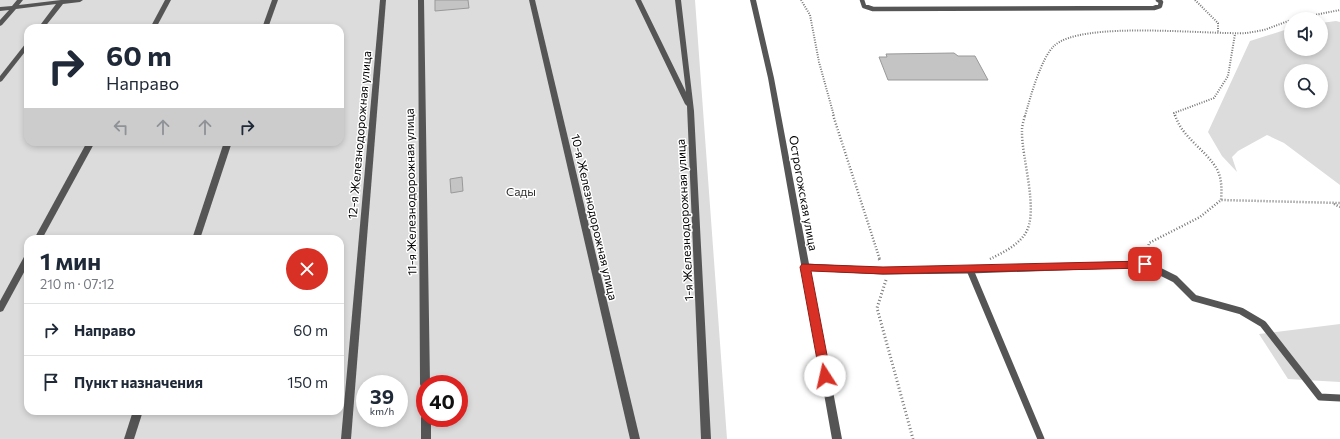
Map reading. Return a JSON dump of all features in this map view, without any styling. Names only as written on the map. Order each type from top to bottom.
[{"type":"street","points":[[0,24],[20,0]]},
{"type":"street","points":[[0,9],[80,0]]},
{"type":"street","points":[[154,24],[168,0]]},
{"type":"street","points":[[267,24],[275,0]]},
{"type":"street","name":"12-я Железнодорожная улица","points":[[346,439],[383,0]]},
{"type":"street","name":"11-я Железнодорожная улица","points":[[421,0],[425,375]]},
{"type":"street","name":"10-я Железнодорожная улица","points":[[532,0],[635,439]]},
{"type":"street","points":[[638,0],[691,111]]},
{"type":"street","name":"1-я Железнодорожная улица","points":[[678,0],[691,111],[706,439]]},
{"type":"street","name":"Острогожская улица","points":[[752,0],[771,78],[837,439]]},
{"type":"street","points":[[44,24],[62,2]]},
{"type":"street","points":[[0,80],[24,49]]},
{"type":"street","points":[[40,235],[89,146]]},
{"type":"street","points":[[197,235],[227,146]]},
{"type":"street","points":[[0,309],[24,264]]},
{"type":"street","points":[[129,439],[137,415]]},
{"type":"street","points":[[426,427],[426,439]]},
{"type":"lane","points":[[862,0],[864,6],[873,9],[881,9],[1154,8],[1160,6],[1161,2],[1158,0]]},
{"type":"lane","points":[[805,267],[883,271],[970,270],[1145,264],[1175,279],[1194,298],[1241,311],[1264,324],[1320,397],[1340,398]]},
{"type":"lane","points":[[970,270],[1041,439]]},
{"type":"path","points":[[801,0],[810,15],[819,62],[837,128],[883,271]]},
{"type":"path","points":[[1195,0],[1218,23],[1218,32]]},
{"type":"path","points":[[1328,12],[1340,10]]},
{"type":"path","points":[[990,259],[1016,244],[1027,231],[1030,215],[1029,188],[1022,150],[1022,128],[1040,69],[1050,51],[1056,44],[1064,40],[1103,31],[1218,32],[1235,34],[1262,32],[1284,23]]},
{"type":"path","points":[[1221,200],[1222,186],[1216,167],[1178,126],[1174,113],[1214,98],[1228,76],[1235,34]]},
{"type":"path","points":[[1145,264],[1149,243],[1200,217],[1221,200],[1340,203]]},
{"type":"path","points":[[1334,204],[1340,207]]},
{"type":"path","points":[[894,270],[884,284],[877,308],[913,439]]},
{"type":"green space","name":"Сады","points":[[0,0],[695,0],[727,439],[0,439]]},
{"type":"green space","points":[[1328,22],[1340,22],[1340,185],[1284,143],[1267,135],[1238,151],[1232,157],[1237,172],[1222,156],[1208,132],[1250,41],[1284,30],[1284,56],[1328,56]]},
{"type":"green space","points":[[1340,324],[1340,382],[1288,379],[1259,334]]},
{"type":"building","points":[[435,0],[468,0],[469,8],[435,11]]},
{"type":"building","points":[[954,53],[958,56],[975,56],[988,80],[888,80],[879,57],[887,57],[886,54]]},
{"type":"building","points":[[462,177],[463,191],[451,193],[450,179]]},
{"type":"route","points":[[825,376],[805,267],[883,271],[970,270],[1145,264]]}]
